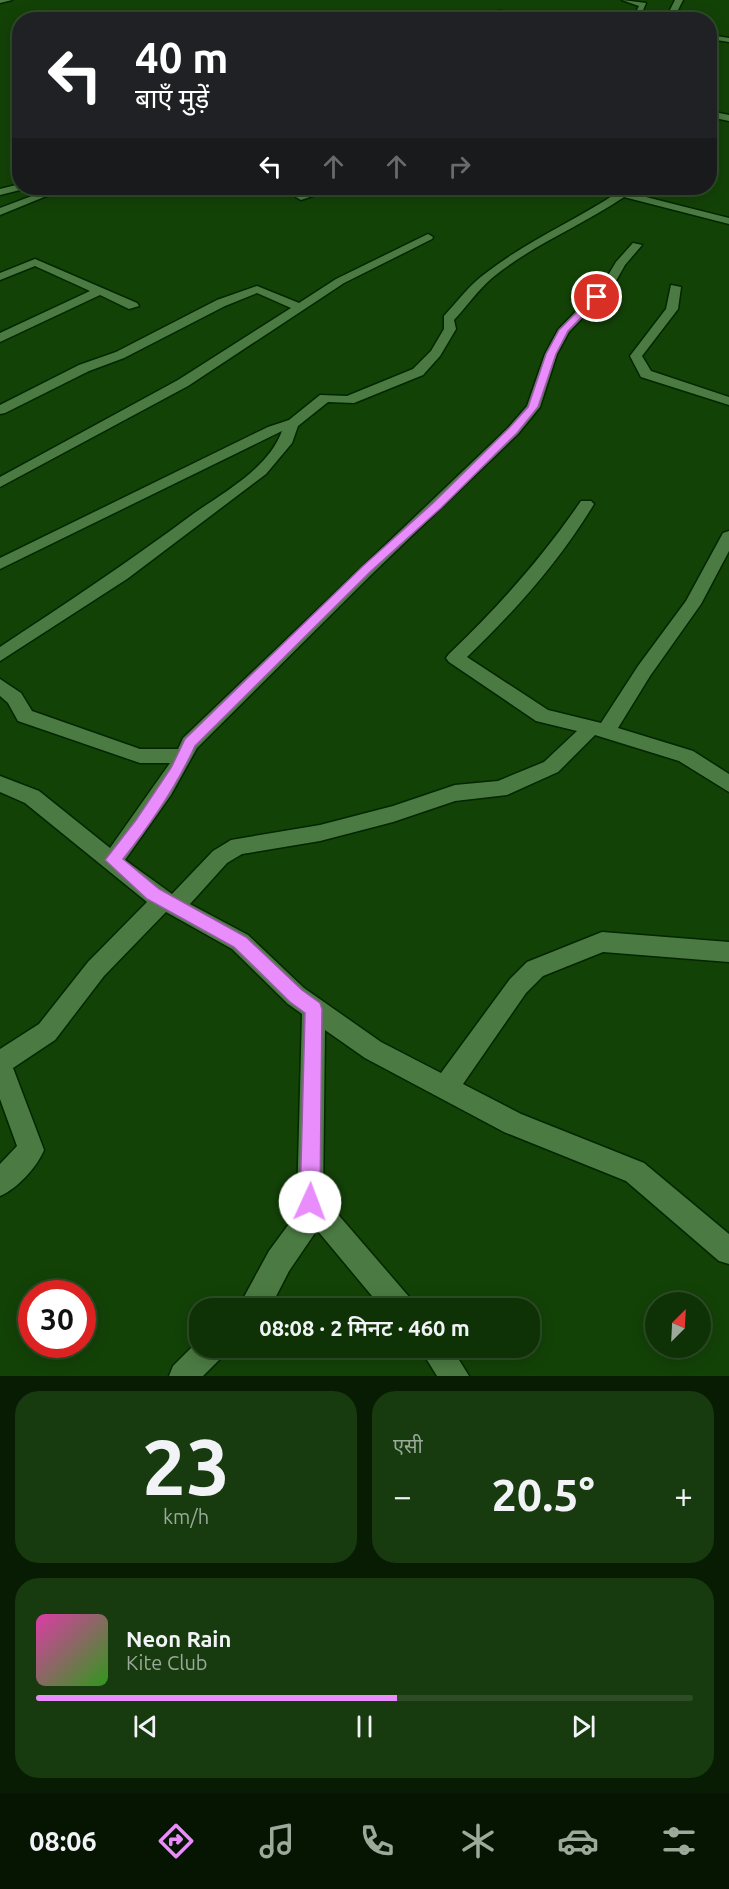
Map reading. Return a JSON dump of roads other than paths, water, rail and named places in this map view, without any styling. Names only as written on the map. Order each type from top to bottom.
[{"type":"street","points":[[0,1],[8,0]]},
{"type":"street","points":[[626,0],[642,3]]},
{"type":"street","points":[[531,6],[552,12]]},
{"type":"street","points":[[0,212],[44,195]]},
{"type":"street","points":[[301,197],[308,195]]},
{"type":"street","points":[[0,564],[177,476],[273,430],[293,423],[326,398],[349,400],[418,372],[436,353],[450,329],[448,319],[488,276],[571,222],[587,217],[616,195]]},
{"type":"street","points":[[635,195],[729,221]]},
{"type":"street","points":[[0,198],[14,207]]},
{"type":"street","points":[[0,483],[183,383],[340,281],[428,237]]},
{"type":"street","points":[[113,860],[142,824],[190,743],[272,661],[513,431],[533,407],[551,354],[564,330],[609,284],[620,264],[637,245]]},
{"type":"street","points":[[0,277],[36,262],[133,306]]},
{"type":"street","points":[[675,287],[672,309],[636,356],[646,374],[729,401]]},
{"type":"street","points":[[0,410],[84,368],[120,355],[221,303],[257,289],[299,307]]},
{"type":"street","points":[[0,338],[100,291]]},
{"type":"street","points":[[0,655],[121,575],[261,471],[285,443],[293,423]]},
{"type":"street","points":[[586,504],[574,524],[501,616],[455,658],[543,716],[599,729],[686,756],[729,784]]},
{"type":"street","points":[[0,1183],[31,1150],[0,1064],[47,1032],[96,969],[220,857],[238,846],[320,833],[393,814],[455,793],[500,789],[551,767],[599,729],[693,604],[729,536]]},
{"type":"street","points":[[0,686],[15,698],[25,716],[140,756],[184,756]]},
{"type":"street","points":[[0,784],[32,797],[169,903],[240,942],[296,996],[373,1050],[513,1123],[635,1172],[729,1251]]},
{"type":"street","points":[[445,1087],[461,1068],[518,986],[535,969],[602,942],[729,952]]},
{"type":"street","points":[[314,1009],[310,1202],[392,1298]]},
{"type":"street","points":[[260,1298],[279,1261],[316,1209]]},
{"type":"street","points":[[441,1358],[455,1376]]}]
